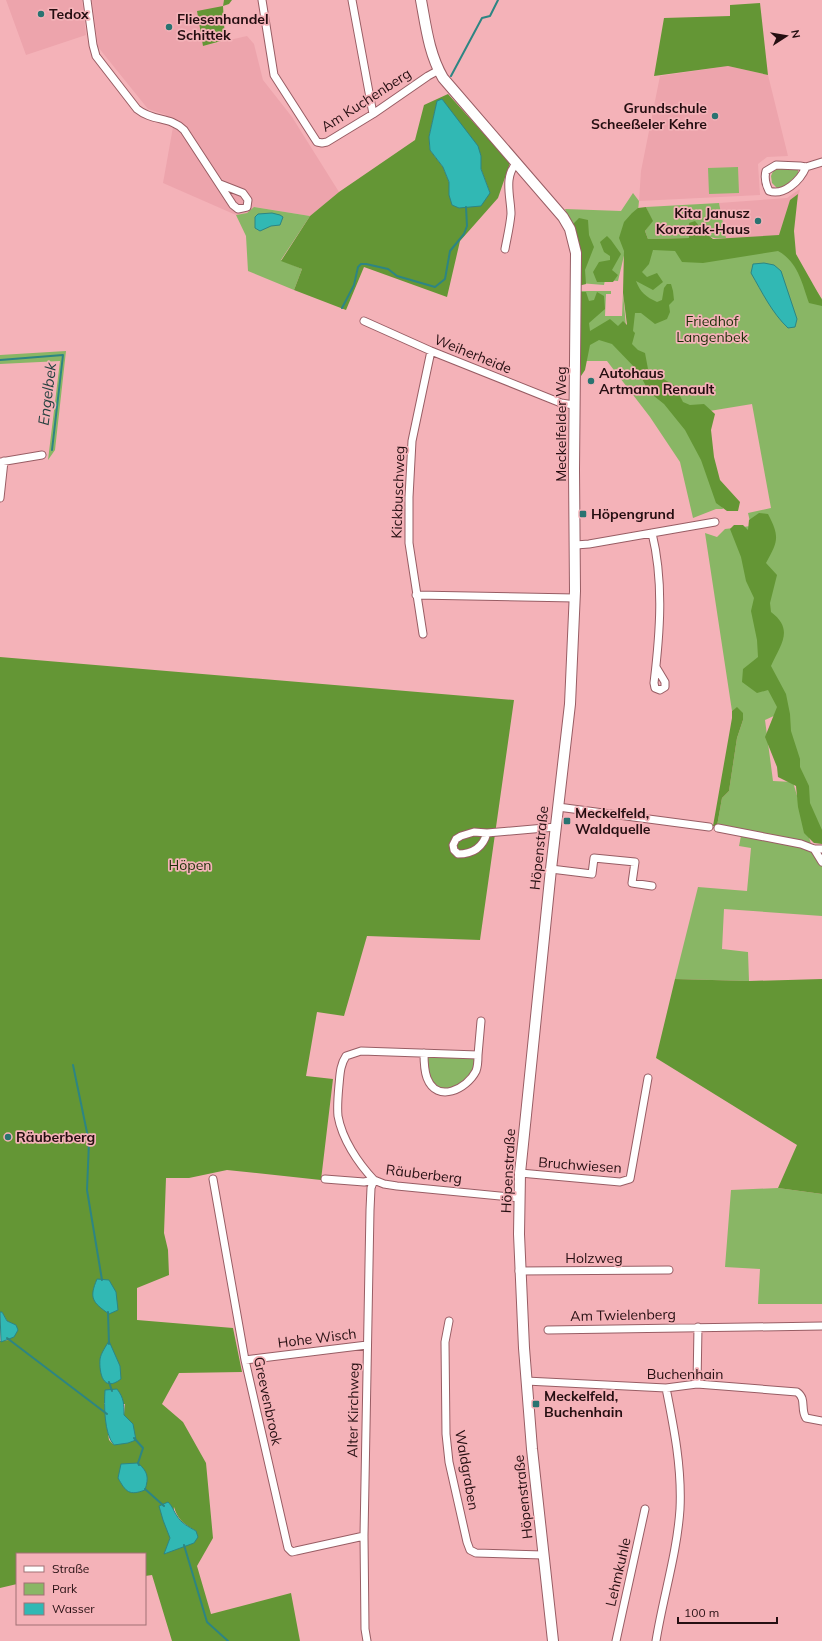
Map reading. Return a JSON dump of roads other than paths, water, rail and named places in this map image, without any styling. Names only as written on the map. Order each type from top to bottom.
[{"type":"main road","name":"Meckelfelder Weg","points":[[421,0],[430,46],[439,70],[453,90],[563,217],[570,229],[575,244],[574,470],[576,545],[570,704]]},
{"type":"main road","name":"Höpenstraße","points":[[553,1641],[526,1381],[519,1271],[520,1173],[551,869],[570,704]]},
{"type":"street","points":[[87,0],[93,45],[99,60],[137,109],[152,118],[176,123],[184,130],[220,184]]},
{"type":"street","name":"Am Kuchenberg","points":[[262,0],[274,75],[317,142],[327,142],[374,114],[439,70]]},
{"type":"street","points":[[352,0],[374,114]]},
{"type":"street","points":[[806,167],[803,173],[790,187],[784,190],[774,193],[769,191],[766,186],[766,171],[771,167],[781,164],[806,167],[822,162]]},
{"type":"street","points":[[505,249],[510,215],[509,176],[512,169],[517,164]]},
{"type":"street","name":"Weiherheide","points":[[364,322],[561,403],[574,405]]},
{"type":"street","name":"Kickbuschweg","points":[[423,634],[409,543],[409,498],[412,441],[432,351]]},
{"type":"street","points":[[0,498],[2,462],[42,455]]},
{"type":"street","points":[[576,545],[716,522]]},
{"type":"street","points":[[652,533],[659,586],[659,622],[656,667]]},
{"type":"street","points":[[416,595],[575,598]]},
{"type":"street","points":[[558,807],[709,827]]},
{"type":"street","points":[[488,833],[485,840],[476,850],[464,854],[458,854],[454,850],[453,845],[456,839],[474,832],[488,833],[556,827]]},
{"type":"street","points":[[718,828],[801,844],[814,849],[822,848]]},
{"type":"street","points":[[814,849],[822,862]]},
{"type":"street","points":[[551,869],[592,874],[594,858],[635,862],[632,883],[652,886]]},
{"type":"street","points":[[424,1053],[424,1067],[427,1080],[435,1088],[441,1091],[455,1091],[461,1088],[471,1079],[477,1069],[481,1021]]},
{"type":"street","points":[[374,1180],[355,1155],[341,1128],[338,1116],[342,1064],[346,1056],[361,1051],[478,1055]]},
{"type":"street","name":"Bruchwiesen","points":[[520,1173],[620,1182],[630,1179],[648,1078]]},
{"type":"street","name":"Greevenbrook","points":[[213,1179],[246,1360],[288,1548],[290,1551],[296,1551],[364,1536]]},
{"type":"street","name":"Räuberberg","points":[[326,1179],[364,1182],[374,1180],[384,1184],[397,1186],[520,1198]]},
{"type":"street","name":"Alter Kirchweg","points":[[368,1641],[365,1629],[364,1536],[370,1210],[371,1188],[374,1180]]},
{"type":"street","name":"Holzweg","points":[[519,1271],[669,1270]]},
{"type":"street","name":"Waldgraben","points":[[449,1321],[445,1342],[446,1434],[449,1462],[468,1546],[470,1550],[476,1553],[543,1555]]},
{"type":"street","name":"Am Twielenberg","points":[[548,1330],[822,1326]]},
{"type":"street","points":[[697,1384],[698,1327]]},
{"type":"street","name":"Hohe Wisch","points":[[246,1360],[368,1345]]},
{"type":"street","name":"Buchenhain","points":[[526,1381],[666,1388],[697,1384],[797,1392],[801,1395],[803,1400],[803,1412],[806,1418],[822,1421]]},
{"type":"street","points":[[656,1641],[674,1553],[680,1509],[677,1448],[666,1388]]},
{"type":"street","name":"Lehmkuhle","points":[[616,1641],[645,1509]]},
{"type":"water","points":[[442,99],[478,146],[481,156],[481,169],[490,193],[481,206],[459,208],[452,205],[449,195],[449,182],[443,167],[430,150],[429,137],[437,101]]},
{"type":"water","points":[[272,213],[283,217],[280,225],[271,226],[260,231],[255,228],[255,217],[258,214]]},
{"type":"water","points":[[764,263],[774,265],[781,271],[797,319],[795,327],[788,328],[777,316],[751,273],[753,264]]},
{"type":"water","points":[[97,1279],[109,1280],[116,1292],[118,1310],[109,1314],[96,1303],[93,1291]]},
{"type":"water","points":[[0,1312],[2,1312],[7,1321],[16,1325],[18,1330],[14,1337],[1,1342]]},
{"type":"water","points":[[109,1341],[120,1366],[121,1379],[110,1384],[103,1380],[100,1370],[101,1354]]},
{"type":"water","points":[[117,1389],[123,1401],[124,1415],[133,1424],[136,1440],[114,1445],[106,1427],[105,1390]]},
{"type":"water","points":[[138,1463],[147,1475],[145,1490],[135,1493],[128,1492],[118,1478],[121,1464]]},
{"type":"water","points":[[168,1502],[181,1521],[196,1531],[198,1537],[194,1543],[164,1554],[170,1538],[159,1506]]},
{"type":"waterway","points":[[451,76],[482,18],[490,16],[498,0]]},
{"type":"waterway","points":[[342,308],[354,285],[358,267],[361,264],[388,269],[397,276],[435,287],[445,279],[450,251],[464,234],[467,226],[466,207]]},
{"type":"waterway","name":"Engelbek","points":[[0,360],[63,355],[52,450]]},
{"type":"waterway","points":[[73,1065],[89,1142],[87,1190],[102,1280]]},
{"type":"waterway","points":[[108,1312],[109,1344]]},
{"type":"waterway","points":[[7,1338],[107,1414]]},
{"type":"waterway","points":[[109,1382],[112,1391]]},
{"type":"waterway","points":[[134,1438],[143,1448],[138,1463],[139,1465]]},
{"type":"waterway","points":[[145,1489],[164,1506]]},
{"type":"waterway","points":[[184,1545],[207,1622],[228,1641]]},
{"type":"place","name":"Tedox","points":[[41,14]]},
{"type":"place","name":"Fliesenhandel Schittek","points":[[169,27]]},
{"type":"place","name":"Grundschule Scheeßeler Kehre","points":[[715,116]]},
{"type":"place","name":"Kita Janusz Korczak-Haus","points":[[758,221]]},
{"type":"place","name":"Autohaus Artmann Renault","points":[[591,381]]},
{"type":"place","name":"Höpengrund","points":[[583,514]]},
{"type":"place","name":"Meckelfeld, Waldquelle","points":[[567,821]]},
{"type":"place","name":"Räuberberg","points":[[8,1137]]},
{"type":"place","name":"Meckelfeld, Buchenhain","points":[[536,1404]]},
{"type":"park label","name":"Friedhof Langenbek","points":[[712,330]]},
{"type":"park label","name":"Höpen","points":[[190,865]]}]
